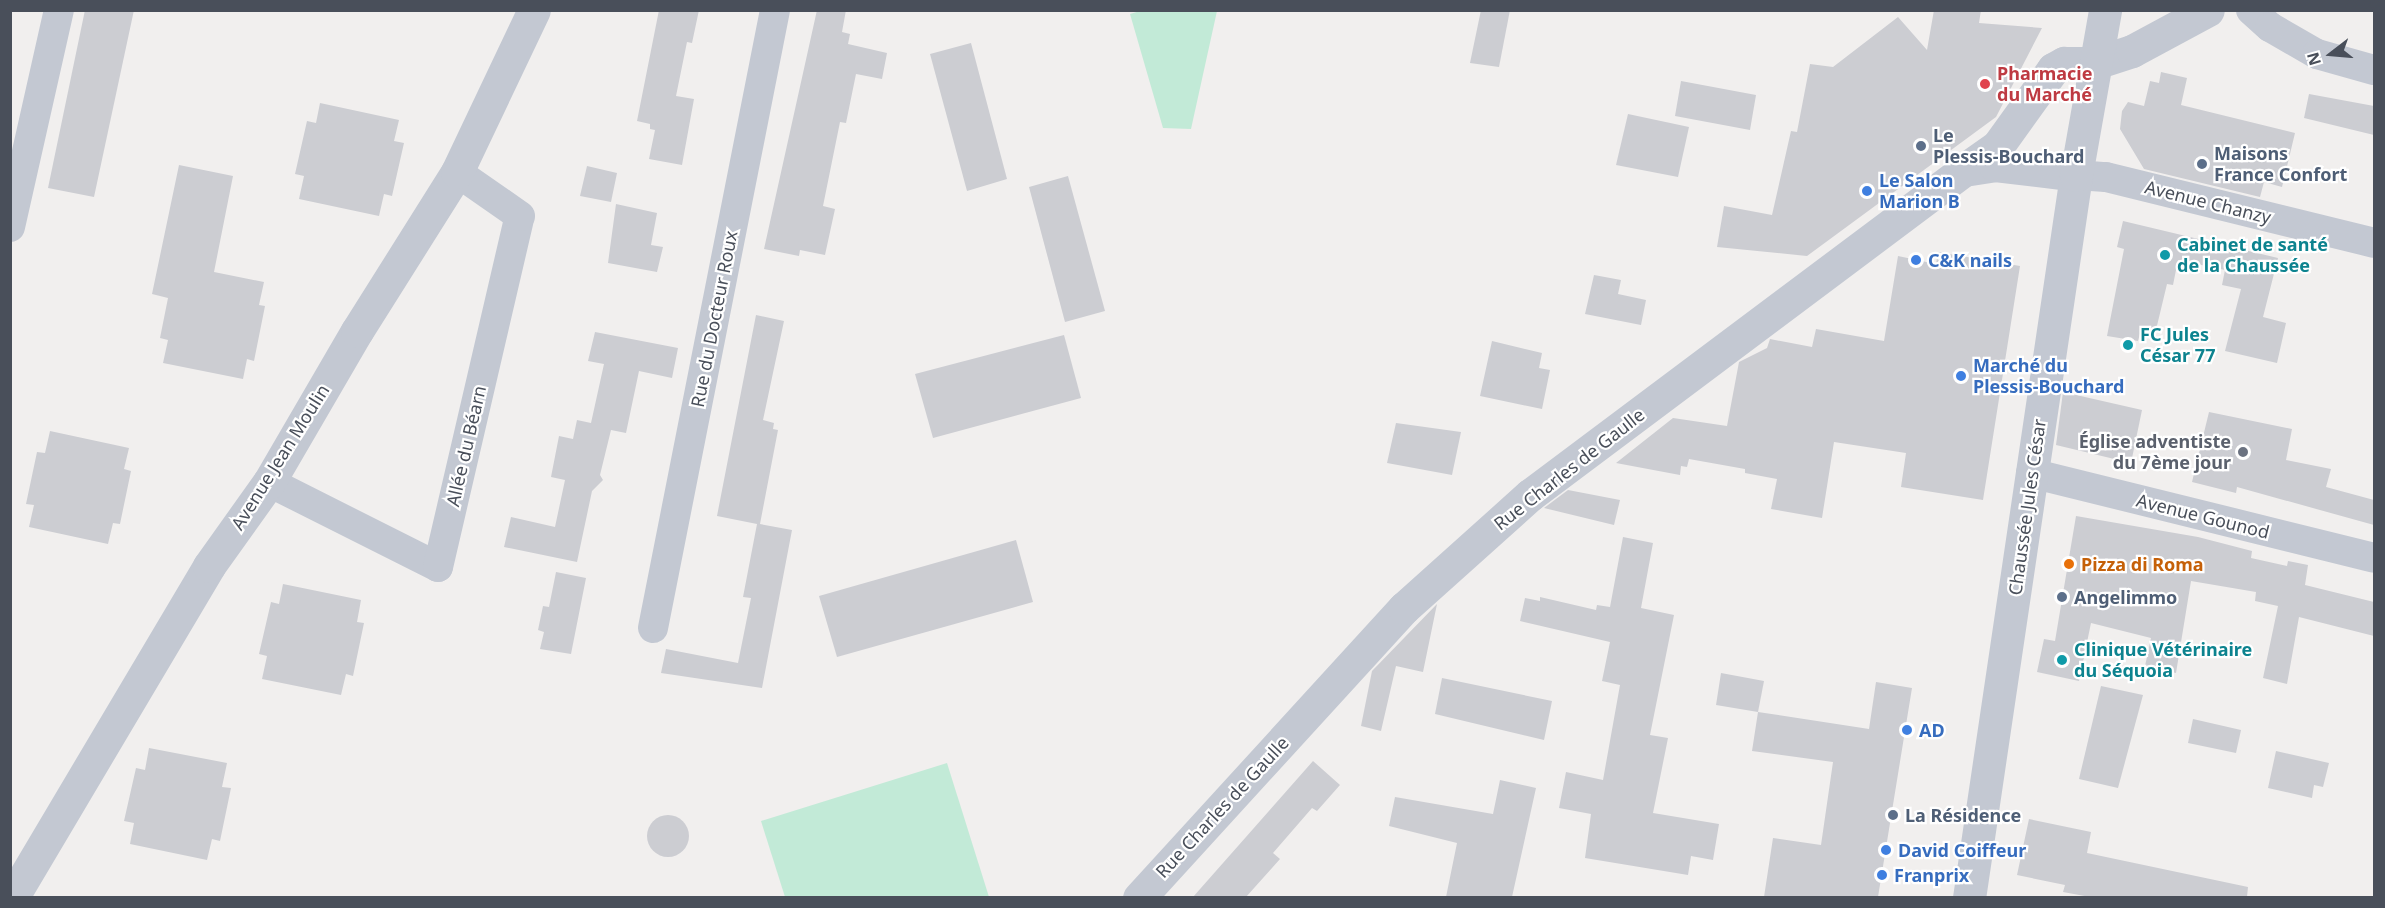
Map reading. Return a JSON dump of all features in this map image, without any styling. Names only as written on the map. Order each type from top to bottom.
[{"type":"street","points":[[10,227],[59,10]]},
{"type":"street","name":"Avenue Jean Moulin","points":[[12,897],[209,566],[269,482],[357,331],[457,172],[534,10]]},
{"type":"street","name":"Rue du Docteur Roux","points":[[653,628],[775,10]]},
{"type":"street","name":"Chaussée Jules César","points":[[1969,897],[2076,174],[2104,10]]},
{"type":"street","points":[[1964,170],[1997,147],[2053,69],[2064,63],[2095,63],[2158,40],[2208,10]]},
{"type":"street","points":[[2251,10],[2270,27],[2317,54],[2374,70]]},
{"type":"street","name":"Rue Charles de Gaulle","points":[[1139,897],[1404,608],[1530,495],[1964,170],[1995,165],[2076,174]]},
{"type":"street","name":"Allée du Béarn","points":[[269,482],[438,567],[520,216],[457,172]]},
{"type":"street","name":"Avenue Chanzy","points":[[2076,174],[2106,177],[2374,243]]},
{"type":"street","name":"Avenue Gounod","points":[[2031,473],[2374,558]]},
{"type":"green space","points":[[1140,11],[1217,11],[1191,129],[1163,128],[1130,14]]},
{"type":"green space","points":[[947,763],[989,897],[785,897],[761,821]]},
{"type":"building","points":[[85,10],[134,10],[94,197],[48,188]]},
{"type":"building","points":[[659,10],[699,10],[692,43],[687,42],[676,96],[694,99],[682,165],[649,159],[655,130],[650,129],[650,124],[637,121]]},
{"type":"building","points":[[817,10],[846,10],[842,32],[850,34],[848,44],[887,53],[882,79],[856,74],[846,123],[840,122],[823,206],[835,209],[825,255],[800,250],[799,256],[764,249]]},
{"type":"building","points":[[1481,10],[1510,10],[1499,67],[1470,63]]},
{"type":"building","points":[[1934,10],[1981,10],[1979,23],[2042,28],[1996,117],[1807,256],[1717,247],[1724,206],[1772,215],[1791,131],[1797,132],[1810,64],[1833,67],[1898,17],[1927,50]]},
{"type":"building","points":[[971,43],[1007,179],[967,191],[930,54]]},
{"type":"building","points":[[2161,72],[2187,78],[2181,105],[2295,133],[2282,187],[2264,182],[2260,197],[2144,169],[2120,129],[2122,111],[2128,102],[2144,106],[2150,81],[2159,83]]},
{"type":"building","points":[[1681,81],[1756,95],[1750,130],[1675,116]]},
{"type":"building","points":[[2309,94],[2374,106],[2374,135],[2304,118]]},
{"type":"building","points":[[320,103],[399,120],[394,141],[404,143],[392,196],[384,194],[379,216],[299,199],[304,176],[295,174],[307,121],[316,123]]},
{"type":"building","points":[[1628,114],[1689,127],[1678,177],[1616,165]]},
{"type":"building","points":[[179,165],[233,176],[214,272],[264,282],[259,305],[265,306],[254,361],[247,359],[243,379],[163,363],[168,340],[160,338],[168,298],[152,294]]},
{"type":"building","points":[[587,166],[617,173],[611,202],[580,196]]},
{"type":"building","points":[[1068,176],[1105,311],[1065,322],[1029,187]]},
{"type":"building","points":[[616,204],[657,213],[651,245],[663,247],[657,272],[608,263]]},
{"type":"building","points":[[2123,221],[2278,258],[2263,317],[2286,323],[2277,363],[2225,351],[2241,289],[2222,285],[2225,270],[2178,260],[2173,285],[2167,284],[2155,334],[2141,330],[2138,341],[2107,336],[2124,249],[2117,247]]},
{"type":"building","points":[[1938,252],[2020,266],[1983,500],[1901,487],[1906,453],[1834,442],[1822,518],[1771,509],[1777,479],[1745,473],[1745,469],[1689,459],[1687,467],[1681,466],[1680,475],[1616,463],[1673,418],[1727,426],[1739,362],[1767,348],[1770,339],[1812,347],[1816,329],[1884,341],[1898,256],[1936,264]]},
{"type":"building","points":[[1594,275],[1621,280],[1618,294],[1646,300],[1641,325],[1585,314]]},
{"type":"building","points":[[756,315],[784,321],[763,420],[774,423],[773,429],[778,430],[760,524],[792,530],[762,688],[661,673],[666,649],[738,663],[751,598],[743,597],[757,524],[717,516]]},
{"type":"building","points":[[595,332],[678,348],[672,378],[639,371],[626,433],[611,430],[600,475],[603,480],[592,491],[577,562],[504,547],[511,517],[555,527],[565,480],[551,477],[559,436],[573,439],[577,420],[591,423],[604,364],[588,361]]},
{"type":"building","points":[[1064,335],[1081,398],[933,438],[915,374]]},
{"type":"building","points":[[1492,341],[1542,353],[1539,368],[1550,370],[1542,409],[1480,396]]},
{"type":"building","points":[[2063,392],[2142,410],[2131,463],[2056,445]]},
{"type":"building","points":[[2209,412],[2292,429],[2286,460],[2331,469],[2326,487],[2374,500],[2374,525],[2237,487],[2236,493],[2192,482]]},
{"type":"building","points":[[1396,423],[1461,432],[1452,475],[1387,463]]},
{"type":"building","points":[[50,431],[129,448],[124,469],[131,471],[120,524],[113,523],[108,544],[29,527],[34,505],[26,504],[37,452],[45,453]]},
{"type":"building","points":[[1568,490],[1620,500],[1614,525],[1544,508]]},
{"type":"building","points":[[2076,516],[2198,537],[2252,551],[2251,558],[2287,566],[2288,561],[2308,565],[2305,585],[2374,602],[2374,636],[2299,617],[2287,684],[2263,678],[2278,606],[2255,601],[2256,592],[2191,581],[2176,673],[2145,666],[2151,638],[2091,623],[2079,681],[2037,672],[2044,639],[2055,641]]},
{"type":"building","points":[[1623,537],[1653,543],[1641,608],[1674,615],[1650,735],[1668,738],[1653,813],[1719,824],[1713,860],[1691,856],[1688,875],[1585,858],[1591,814],[1559,808],[1566,772],[1603,780],[1620,685],[1602,681],[1610,642],[1520,621],[1525,598],[1540,601],[1540,597],[1596,610],[1597,605],[1610,607]]},
{"type":"building","points":[[1016,540],[1033,602],[837,657],[819,596]]},
{"type":"building","points":[[556,572],[586,578],[571,654],[540,649],[544,632],[538,630],[543,606],[549,607]]},
{"type":"building","points":[[283,584],[361,600],[357,622],[364,623],[353,676],[346,674],[341,695],[262,679],[267,656],[259,654],[271,602],[279,604]]},
{"type":"building","points":[[1437,604],[1423,672],[1396,666],[1381,731],[1361,726],[1372,671]]},
{"type":"building","points":[[1721,673],[1764,681],[1758,712],[1716,705]]},
{"type":"building","points":[[1442,678],[1552,701],[1544,740],[1435,714]]},
{"type":"building","points":[[1876,682],[1912,688],[1878,897],[1764,897],[1773,838],[1821,845],[1833,762],[1752,751],[1758,712],[1869,729]]},
{"type":"building","points":[[2101,686],[2143,695],[2118,788],[2079,779]]},
{"type":"building","points":[[2193,719],[2241,730],[2236,753],[2188,743]]},
{"type":"building","points":[[149,748],[227,763],[222,787],[231,788],[220,841],[212,839],[207,860],[130,844],[134,823],[124,821],[136,768],[145,770]]},
{"type":"building","points":[[2276,751],[2329,763],[2323,787],[2314,785],[2312,798],[2268,788]]},
{"type":"building","points":[[1313,761],[1340,785],[1317,811],[1312,808],[1273,853],[1280,859],[1246,897],[1193,897]]},
{"type":"building","points":[[1500,780],[1536,788],[1512,897],[1446,897],[1457,843],[1389,826],[1395,797],[1493,814]]},
{"type":"building","points":[[668,815],[683,821],[689,836],[683,851],[668,857],[653,851],[647,836],[653,821]]},
{"type":"building","points":[[2029,819],[2091,832],[2087,853],[2248,887],[2247,897],[2090,897],[2063,892],[2065,885],[2017,875]]},
{"type":"place","name":"Pharmacie du Marché","points":[[1985,84]]},
{"type":"place","name":"Le Plessis-Bouchard","points":[[1921,146]]},
{"type":"place","name":"Maisons France Confort","points":[[2202,164]]},
{"type":"place","name":"Le Salon Marion B","points":[[1867,191]]},
{"type":"place","name":"Cabinet de santé de la Chaussée","points":[[2165,255]]},
{"type":"place","name":"C&K nails","points":[[1916,260]]},
{"type":"place","name":"FC Jules César 77","points":[[2128,345]]},
{"type":"place","name":"Marché du Plessis-Bouchard","points":[[1961,376]]},
{"type":"place","name":"Église adventiste du 7ème jour","points":[[2243,452]]},
{"type":"place","name":"Pizza di Roma","points":[[2069,564]]},
{"type":"place","name":"Angelimmo","points":[[2062,597]]},
{"type":"place","name":"Clinique Vétérinaire du Séquoia","points":[[2062,660]]},
{"type":"place","name":"AD","points":[[1907,730]]},
{"type":"place","name":"La Résidence","points":[[1893,815]]},
{"type":"place","name":"David Coiffeur","points":[[1886,850]]},
{"type":"place","name":"Franprix","points":[[1882,875]]}]
